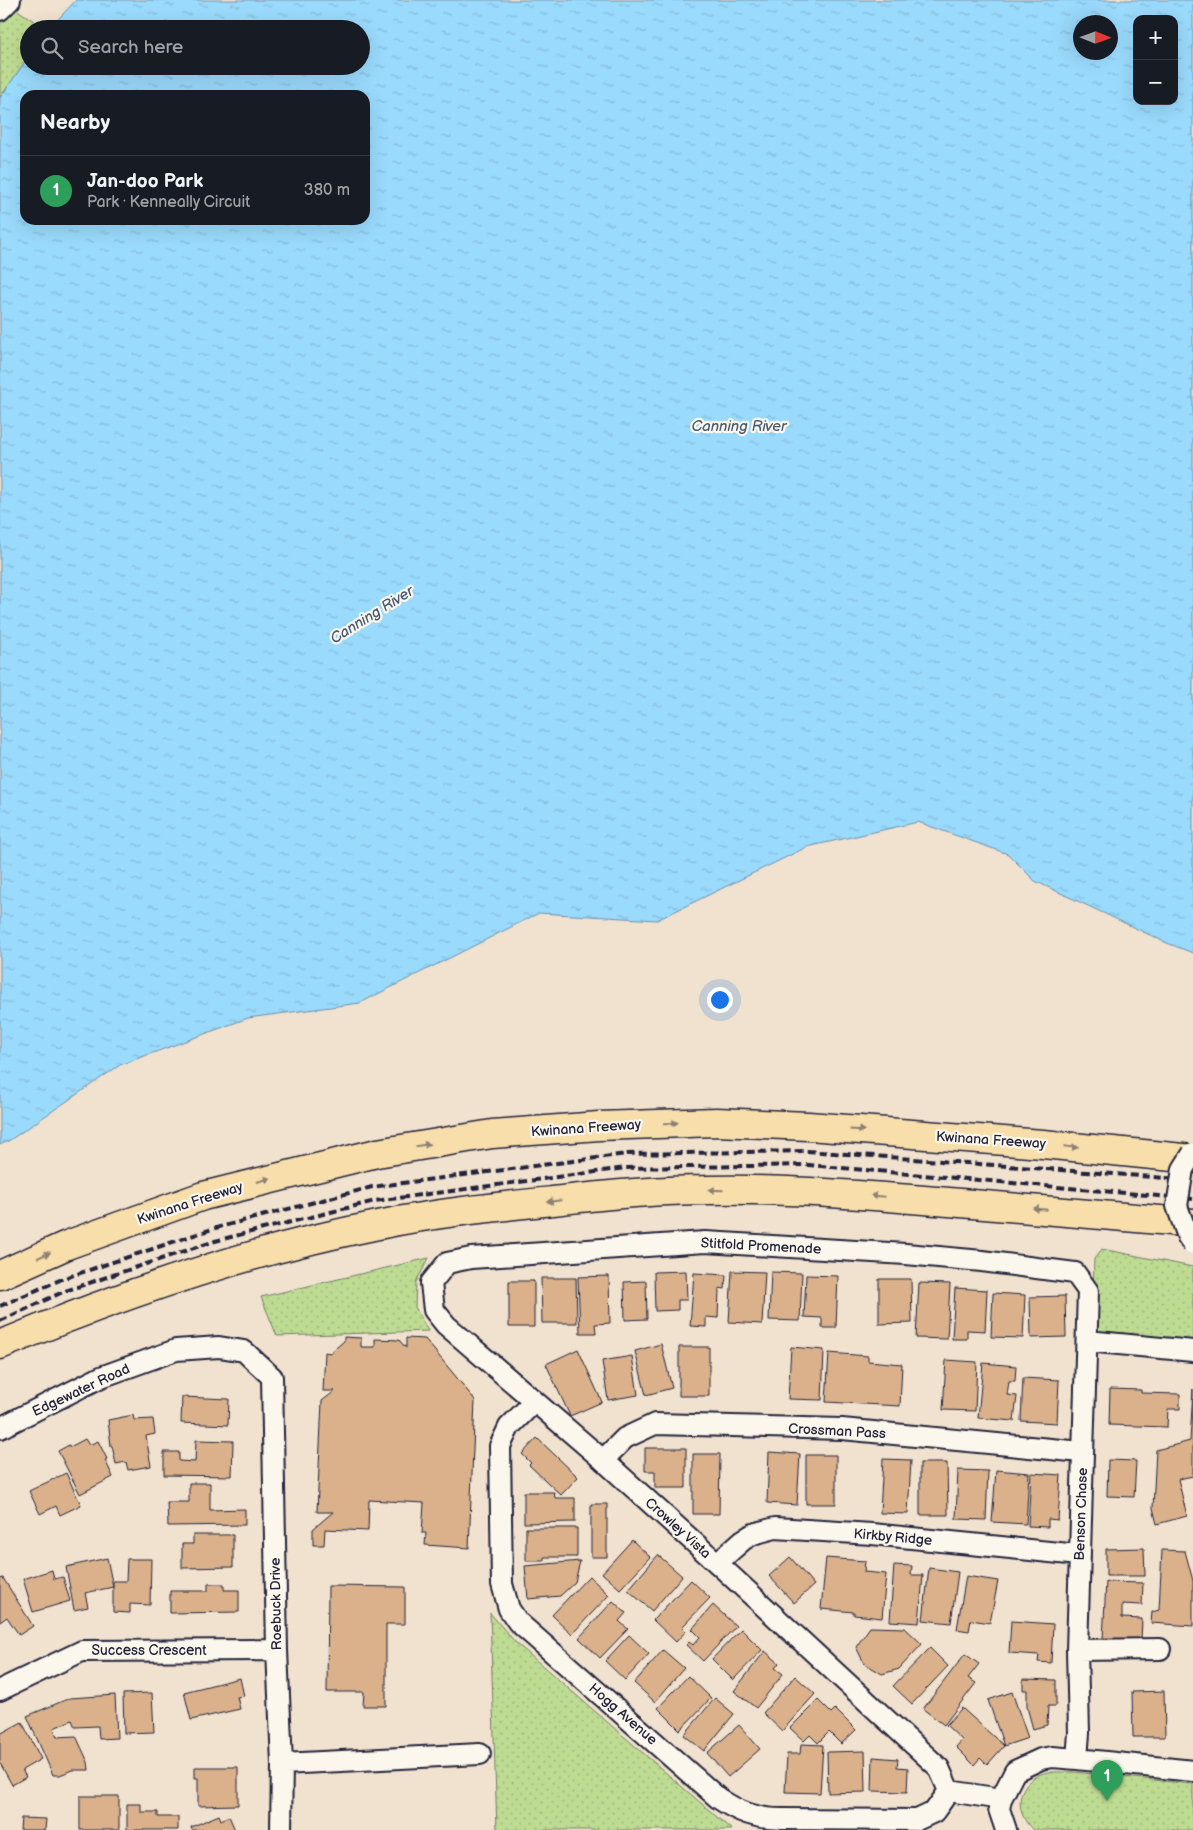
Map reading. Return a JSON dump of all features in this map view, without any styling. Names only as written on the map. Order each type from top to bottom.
[{"type":"highway","name":"Kwinana Freeway","points":[[0,1275],[67,1245],[203,1196],[377,1153],[492,1134],[599,1126],[716,1122],[808,1126],[1024,1142],[1193,1159]]},
{"type":"highway","points":[[0,1345],[85,1310],[146,1288],[221,1264],[299,1243],[377,1225],[434,1215],[604,1195],[705,1190],[808,1191],[1079,1212],[1193,1223]]},
{"type":"highway","points":[[1079,1212],[1193,1231]]},
{"type":"street","points":[[0,10],[10,0]]},
{"type":"street","points":[[1193,1153],[1183,1169],[1177,1206],[1188,1237],[1193,1244]]},
{"type":"street","name":"Stitfold Promenade","points":[[447,1263],[471,1258],[704,1242],[906,1254],[982,1261],[1075,1273]]},
{"type":"street","name":"Crowley Vista","points":[[447,1263],[431,1283],[434,1310],[446,1325],[603,1460],[718,1563],[939,1768],[949,1791]]},
{"type":"street","name":"Benson Chase","points":[[1075,1273],[1088,1291],[1079,1555],[1077,1650],[1079,1733],[1077,1759]]},
{"type":"street","points":[[1087,1341],[1193,1351]]},
{"type":"street","name":"Edgewater Road","points":[[0,1428],[101,1377],[176,1350],[219,1347],[244,1351],[272,1377]]},
{"type":"street","name":"Roebuck Drive","points":[[272,1377],[277,1650],[282,1764],[281,1830]]},
{"type":"street","name":"Hogg Avenue","points":[[534,1402],[509,1427],[500,1446],[502,1584],[509,1609],[518,1622],[718,1798],[730,1807],[749,1815],[765,1819],[782,1820],[918,1820],[934,1812],[949,1791]]},
{"type":"street","name":"Crossman Pass","points":[[603,1460],[625,1438],[656,1424],[842,1429],[1082,1452]]},
{"type":"street","name":"Kirkby Ridge","points":[[718,1563],[743,1540],[753,1534],[775,1528],[872,1534],[1079,1555]]},
{"type":"street","points":[[1077,1650],[1160,1649]]},
{"type":"street","name":"Success Crescent","points":[[0,1690],[82,1651],[277,1650]]},
{"type":"street","points":[[282,1764],[480,1754]]},
{"type":"street","points":[[1006,1830],[999,1809],[1000,1800],[1015,1771],[1041,1759],[1077,1759],[1193,1771]]},
{"type":"street","points":[[949,1791],[1000,1800]]},
{"type":"green space","points":[[13,7],[32,20],[20,20],[20,69],[0,98],[0,22]]},
{"type":"green space","points":[[1102,1249],[1193,1267],[1193,1347],[1092,1337],[1094,1259]]},
{"type":"green space","points":[[429,1258],[416,1282],[415,1307],[428,1331],[277,1336],[261,1297]]},
{"type":"green space","points":[[490,1613],[515,1642],[732,1830],[497,1830]]},
{"type":"green space","points":[[1048,1772],[1073,1772],[1193,1784],[1193,1830],[1033,1830],[1026,1822],[1022,1813],[1021,1795],[1024,1787],[1030,1781],[1038,1775]]},
{"type":"water","name":"Canning River","points":[[76,0],[1193,0],[1193,953],[1167,943],[1035,881],[1008,854],[918,822],[807,847],[657,920],[539,913],[360,1003],[248,1018],[120,1065],[0,1145],[0,98],[20,69],[20,75],[370,75],[370,20],[57,20]]},
{"type":"building","points":[[686,1271],[687,1300],[678,1300],[678,1310],[655,1311],[654,1272]]},
{"type":"building","points":[[732,1271],[765,1272],[762,1324],[729,1322]]},
{"type":"building","points":[[771,1272],[802,1273],[800,1321],[769,1320]]},
{"type":"building","points":[[694,1273],[726,1275],[725,1289],[719,1288],[718,1318],[706,1317],[706,1327],[690,1326]]},
{"type":"building","points":[[806,1275],[838,1276],[836,1328],[822,1328],[822,1318],[804,1317]]},
{"type":"building","points":[[609,1276],[610,1323],[595,1324],[596,1333],[580,1333],[578,1277]]},
{"type":"building","points":[[541,1278],[576,1278],[577,1323],[542,1323]]},
{"type":"building","points":[[879,1279],[911,1279],[912,1323],[879,1324]]},
{"type":"building","points":[[509,1281],[534,1281],[534,1327],[509,1327]]},
{"type":"building","points":[[646,1281],[647,1319],[625,1320],[624,1282]]},
{"type":"building","points":[[919,1283],[950,1284],[947,1339],[916,1338]]},
{"type":"building","points":[[955,1288],[987,1290],[985,1331],[967,1330],[967,1339],[952,1339]]},
{"type":"building","points":[[993,1293],[1025,1295],[1023,1338],[991,1337]]},
{"type":"building","points":[[1065,1296],[1066,1337],[1031,1338],[1030,1297]]},
{"type":"building","points":[[344,1337],[361,1338],[361,1347],[375,1347],[375,1339],[399,1340],[406,1348],[406,1338],[425,1339],[475,1400],[469,1548],[425,1545],[426,1533],[422,1533],[424,1503],[369,1500],[368,1531],[325,1529],[324,1545],[313,1545],[313,1529],[333,1512],[317,1512],[322,1401],[335,1391],[323,1391],[325,1352],[330,1353],[344,1341]]},
{"type":"building","points":[[661,1344],[672,1388],[646,1395],[635,1351]]},
{"type":"building","points":[[679,1347],[709,1347],[709,1396],[679,1396]]},
{"type":"building","points":[[791,1347],[824,1350],[822,1400],[788,1399]]},
{"type":"building","points":[[578,1349],[602,1402],[570,1416],[546,1364]]},
{"type":"building","points":[[829,1353],[868,1356],[868,1361],[902,1364],[900,1406],[826,1402]]},
{"type":"building","points":[[632,1356],[638,1395],[608,1400],[602,1361]]},
{"type":"building","points":[[946,1360],[977,1362],[975,1411],[943,1410]]},
{"type":"building","points":[[983,1363],[1016,1366],[1015,1381],[1009,1381],[1007,1395],[1017,1396],[1014,1421],[978,1418]]},
{"type":"building","points":[[1023,1378],[1059,1380],[1057,1423],[1021,1421]]},
{"type":"building","points":[[1110,1389],[1141,1390],[1141,1393],[1180,1394],[1180,1409],[1168,1409],[1167,1427],[1109,1425]]},
{"type":"building","points":[[1193,1389],[1193,1476],[1178,1479],[1187,1516],[1157,1524],[1153,1508],[1156,1450],[1190,1441]]},
{"type":"building","points":[[182,1397],[229,1399],[228,1425],[181,1423]]},
{"type":"building","points":[[133,1415],[134,1420],[153,1419],[155,1434],[146,1436],[151,1466],[128,1470],[126,1462],[116,1464],[111,1446],[108,1420]]},
{"type":"building","points":[[537,1438],[578,1477],[561,1495],[529,1465],[531,1463],[522,1454]]},
{"type":"building","points":[[85,1439],[89,1445],[98,1441],[113,1477],[80,1494],[58,1451]]},
{"type":"building","points":[[196,1440],[233,1441],[232,1476],[164,1475],[164,1452],[179,1452],[179,1461],[195,1462]]},
{"type":"building","points":[[645,1448],[686,1448],[686,1488],[655,1488],[655,1471],[645,1471]]},
{"type":"building","points":[[769,1452],[800,1454],[797,1505],[767,1503]]},
{"type":"building","points":[[693,1454],[720,1454],[719,1514],[693,1514]]},
{"type":"building","points":[[806,1455],[836,1455],[836,1504],[806,1504]]},
{"type":"building","points":[[883,1459],[911,1460],[908,1514],[880,1513]]},
{"type":"building","points":[[1108,1460],[1136,1461],[1134,1497],[1107,1496]]},
{"type":"building","points":[[920,1463],[947,1463],[948,1515],[920,1515]]},
{"type":"building","points":[[958,1470],[988,1471],[986,1520],[956,1519]]},
{"type":"building","points":[[996,1470],[1029,1473],[1026,1524],[992,1522]]},
{"type":"building","points":[[66,1473],[81,1505],[60,1515],[56,1506],[40,1514],[29,1491]]},
{"type":"building","points":[[1031,1473],[1061,1475],[1058,1520],[1048,1519],[1048,1527],[1028,1526]]},
{"type":"building","points":[[189,1483],[210,1483],[210,1510],[245,1509],[245,1525],[168,1526],[167,1502],[189,1502]]},
{"type":"building","points":[[524,1492],[554,1492],[555,1498],[575,1498],[575,1522],[524,1523]]},
{"type":"building","points":[[591,1504],[607,1504],[607,1557],[591,1557]]},
{"type":"building","points":[[526,1528],[577,1528],[577,1557],[544,1557],[544,1561],[526,1561]]},
{"type":"building","points":[[193,1535],[233,1535],[233,1567],[182,1568],[182,1544],[193,1544]]},
{"type":"building","points":[[632,1540],[650,1557],[620,1589],[602,1573]]},
{"type":"building","points":[[1144,1548],[1145,1576],[1106,1576],[1106,1549]]},
{"type":"building","points":[[1162,1550],[1185,1551],[1193,1581],[1193,1626],[1151,1623],[1152,1612],[1159,1610]]},
{"type":"building","points":[[658,1555],[682,1576],[652,1611],[628,1590]]},
{"type":"building","points":[[790,1557],[814,1585],[794,1603],[769,1576]]},
{"type":"building","points":[[107,1558],[113,1587],[85,1593],[88,1607],[74,1610],[66,1567]]},
{"type":"building","points":[[826,1558],[865,1561],[864,1572],[886,1574],[882,1618],[854,1615],[854,1612],[821,1609]]},
{"type":"building","points":[[127,1559],[151,1559],[150,1605],[130,1604],[130,1613],[113,1612],[113,1581],[126,1581]]},
{"type":"building","points":[[580,1561],[575,1582],[560,1596],[528,1599],[525,1566]]},
{"type":"building","points":[[894,1565],[912,1566],[911,1575],[923,1575],[919,1623],[890,1621]]},
{"type":"building","points":[[929,1568],[958,1572],[951,1623],[923,1620]]},
{"type":"building","points":[[52,1570],[54,1579],[63,1577],[70,1601],[33,1612],[23,1579]]},
{"type":"building","points":[[589,1576],[609,1595],[572,1634],[552,1615]]},
{"type":"building","points":[[966,1576],[998,1581],[990,1623],[971,1620],[969,1631],[957,1629]]},
{"type":"building","points":[[3,1578],[33,1626],[19,1635],[7,1617],[0,1622],[0,1579]]},
{"type":"building","points":[[691,1580],[710,1598],[682,1627],[686,1631],[676,1642],[653,1620]]},
{"type":"building","points":[[1106,1582],[1143,1583],[1142,1605],[1122,1604],[1122,1618],[1142,1619],[1141,1640],[1103,1639]]},
{"type":"building","points":[[208,1584],[224,1584],[224,1590],[239,1590],[239,1612],[170,1613],[170,1591],[208,1591]]},
{"type":"building","points":[[328,1586],[405,1587],[405,1624],[386,1624],[386,1706],[363,1706],[364,1692],[327,1692]]},
{"type":"building","points":[[613,1601],[626,1613],[619,1621],[628,1629],[600,1658],[579,1638]]},
{"type":"building","points":[[713,1605],[736,1626],[703,1661],[686,1645],[689,1642],[693,1645],[700,1637],[692,1629]]},
{"type":"building","points":[[1011,1621],[1053,1624],[1051,1663],[1038,1662],[1039,1655],[1009,1653]]},
{"type":"building","points":[[870,1627],[905,1628],[922,1644],[899,1669],[882,1674],[864,1663],[856,1647]]},
{"type":"building","points":[[741,1629],[762,1650],[733,1680],[712,1659]]},
{"type":"building","points":[[629,1635],[649,1654],[625,1680],[605,1661]]},
{"type":"building","points":[[930,1648],[948,1666],[912,1704],[893,1686]]},
{"type":"building","points":[[663,1650],[684,1668],[655,1702],[634,1683]]},
{"type":"building","points":[[765,1651],[779,1663],[775,1668],[783,1674],[756,1708],[734,1691]]},
{"type":"building","points":[[965,1654],[979,1664],[968,1678],[976,1683],[944,1725],[923,1709]]},
{"type":"building","points":[[688,1676],[711,1698],[680,1730],[658,1708]]},
{"type":"building","points":[[795,1676],[815,1694],[782,1731],[763,1713]]},
{"type":"building","points":[[240,1678],[244,1696],[237,1697],[240,1709],[191,1720],[184,1692]]},
{"type":"building","points":[[1023,1679],[1056,1680],[1056,1706],[1048,1706],[1047,1725],[1033,1729],[1027,1707],[1027,1690],[1023,1690]]},
{"type":"building","points":[[1164,1691],[1165,1737],[1133,1737],[1132,1692]]},
{"type":"building","points":[[1012,1692],[1028,1738],[1004,1746],[988,1700]]},
{"type":"building","points":[[152,1693],[154,1732],[124,1733],[123,1694]]},
{"type":"building","points":[[115,1695],[117,1738],[99,1739],[98,1726],[75,1727],[72,1720],[54,1728],[57,1737],[76,1736],[88,1762],[89,1770],[72,1770],[60,1775],[53,1775],[27,1716],[70,1698]]},
{"type":"building","points":[[715,1698],[734,1714],[704,1751],[684,1735]]},
{"type":"building","points":[[818,1700],[831,1713],[835,1709],[856,1730],[841,1744],[829,1732],[818,1743],[810,1735],[804,1741],[790,1728]]},
{"type":"building","points":[[962,1708],[1004,1746],[987,1765],[980,1758],[974,1765],[956,1747],[962,1740],[946,1725]]},
{"type":"building","points":[[22,1722],[41,1759],[22,1770],[26,1777],[12,1785],[0,1763],[0,1734]]},
{"type":"building","points":[[739,1725],[760,1749],[728,1777],[707,1753]]},
{"type":"building","points":[[801,1744],[823,1745],[820,1793],[785,1792],[787,1754],[800,1754]]},
{"type":"building","points":[[865,1751],[866,1792],[828,1793],[827,1752]]},
{"type":"building","points":[[873,1757],[898,1759],[897,1767],[908,1768],[907,1792],[872,1791]]},
{"type":"building","points":[[195,1767],[238,1767],[238,1805],[198,1806],[198,1778],[195,1778]]},
{"type":"building","points":[[80,1796],[119,1796],[119,1830],[80,1830]]},
{"type":"building","points":[[127,1804],[141,1804],[141,1812],[158,1812],[158,1817],[178,1817],[178,1830],[127,1830]]},
{"type":"building","points":[[219,1815],[221,1820],[229,1816],[235,1830],[192,1830],[191,1827]]},
{"type":"building","points":[[21,1818],[46,1819],[45,1830],[20,1830]]},
{"type":"railway","points":[[0,1306],[62,1279],[212,1229],[372,1187],[627,1154],[807,1151],[1193,1180]]},
{"type":"railway","points":[[0,1321],[65,1291],[215,1241],[375,1201],[626,1168],[809,1165],[1193,1199]]},
{"type":"place","name":"Jan-doo Park","points":[[1107,1801]]}]
